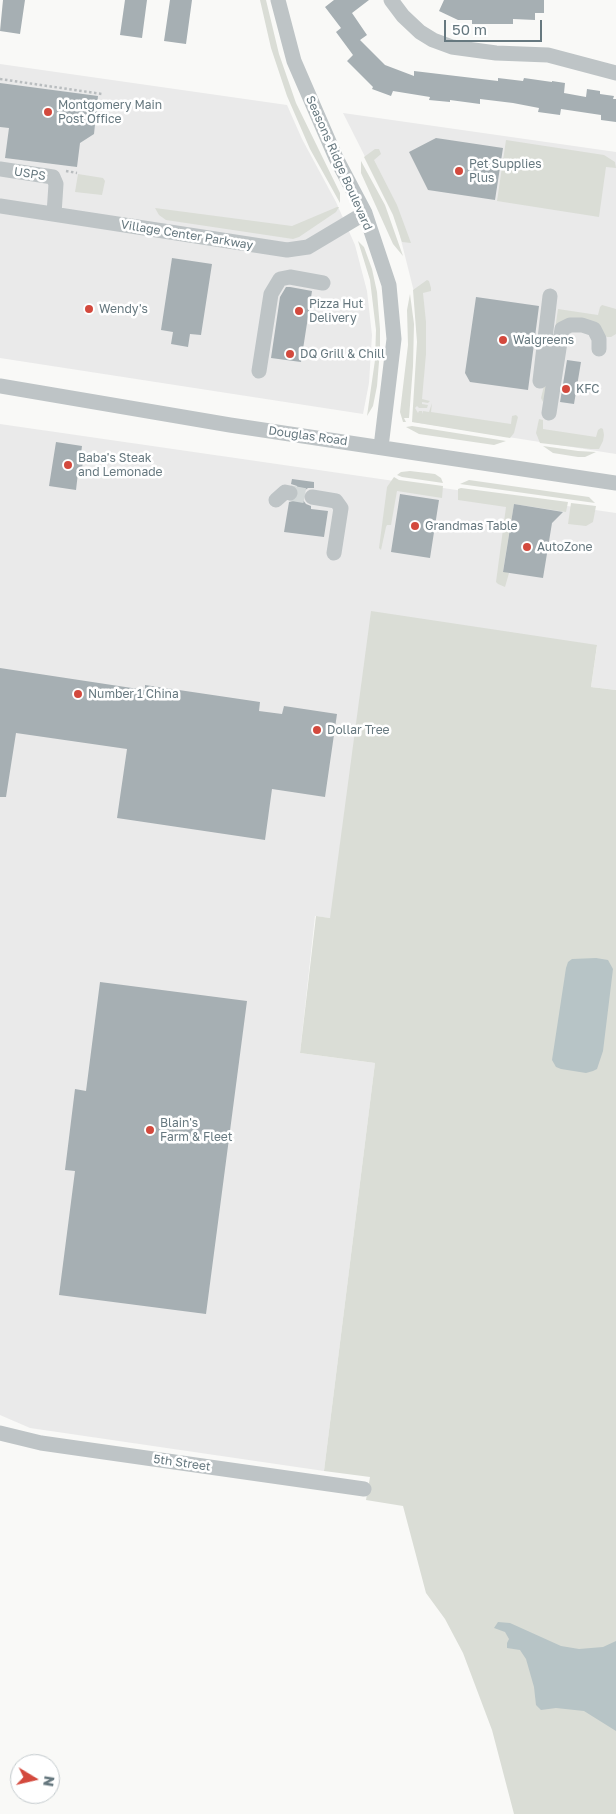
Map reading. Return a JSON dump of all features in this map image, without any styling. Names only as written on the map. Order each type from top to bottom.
[{"type":"street","name":"Seasons Ridge Boulevard","points":[[278,0],[294,61],[336,158],[365,213],[389,284],[394,339],[381,447]]},
{"type":"street","points":[[391,0],[403,16],[420,32],[432,40],[452,47],[496,53],[548,55],[616,73]]},
{"type":"street","name":"USPS","points":[[0,169],[53,177],[56,184],[54,214]]},
{"type":"street","name":"Village Center Parkway","points":[[0,206],[287,250],[308,247],[365,213]]},
{"type":"street","points":[[259,371],[271,294],[280,279],[290,277],[323,283]]},
{"type":"street","points":[[540,381],[550,296]]},
{"type":"street","points":[[549,413],[562,329],[570,325],[582,325],[594,329],[599,339],[599,349]]},
{"type":"street","name":"Douglas Road","points":[[0,386],[230,424],[616,483]]},
{"type":"street","points":[[312,497],[336,501],[341,508],[334,553]]},
{"type":"street","name":"5th Street","points":[[0,1433],[41,1443],[364,1489]]},
{"type":"path","points":[[0,79],[102,94]]},
{"type":"path","points":[[61,171],[77,173]]},
{"type":"shaded area","points":[[260,0],[266,0],[279,54],[296,103],[340,193],[340,203],[310,149],[287,96],[271,48]]},
{"type":"shaded area","points":[[0,64],[287,105],[302,139],[336,202],[355,245],[367,291],[372,335],[369,383],[363,414],[0,358]]},
{"type":"shaded area","points":[[343,113],[616,152],[616,454],[413,422],[418,353],[414,292],[395,216]]},
{"type":"shaded area","points":[[506,140],[604,155],[615,162],[616,168],[606,167],[599,217],[497,201]]},
{"type":"shaded area","points":[[375,149],[379,149],[381,154],[374,160],[397,205],[411,243],[402,242],[393,215],[364,157]]},
{"type":"shaded area","points":[[361,161],[385,205],[403,256],[393,244],[361,173]]},
{"type":"shaded area","points":[[78,174],[103,178],[105,181],[102,195],[75,192]]},
{"type":"shaded area","points":[[339,207],[336,212],[293,239],[166,220],[159,215],[155,208],[292,226]]},
{"type":"shaded area","points":[[358,241],[364,247],[372,269],[377,292],[380,329],[377,386],[373,406],[367,416],[375,360],[376,330],[370,280]]},
{"type":"shaded area","points":[[427,280],[429,281],[431,291],[423,293],[426,322],[426,354],[422,399],[430,401],[428,403],[422,402],[422,404],[428,405],[427,408],[419,408],[417,406],[415,408],[418,413],[422,411],[423,414],[423,411],[429,412],[432,403],[431,412],[511,424],[512,416],[516,415],[518,417],[514,433],[510,438],[412,422],[417,342],[413,290]]},
{"type":"shaded area","points":[[410,294],[414,324],[413,366],[409,418],[404,418],[406,422],[403,422],[400,412],[408,345],[407,310]]},
{"type":"shaded area","points":[[602,305],[616,309],[616,334],[607,337],[568,318],[543,402],[541,398],[551,357],[558,309],[598,315]]},
{"type":"shaded area","points":[[539,419],[543,420],[543,429],[596,437],[598,430],[601,428],[604,435],[603,441],[599,449],[540,443],[536,433]]},
{"type":"shaded area","points":[[0,424],[616,513],[616,690],[591,687],[597,646],[330,918],[315,916],[300,1053],[375,1063],[324,1471],[30,1428],[0,1415]]},
{"type":"shaded area","points":[[412,426],[506,441],[494,445],[419,434],[406,427]]},
{"type":"shaded area","points":[[543,446],[596,452],[585,457],[578,457],[553,453]]},
{"type":"shaded area","points":[[410,471],[435,474],[441,478],[443,483],[397,475],[401,472]]},
{"type":"shaded area","points":[[394,477],[399,480],[443,486],[442,498],[397,491],[391,525],[386,527],[381,550],[379,548],[387,487]]},
{"type":"shaded area","points":[[469,480],[589,497],[595,503],[460,484]]},
{"type":"shaded area","points":[[458,489],[568,502],[566,512],[514,504],[503,571],[509,573],[505,587],[496,582],[506,507],[458,500]]},
{"type":"shaded area","points":[[571,503],[596,506],[593,522],[586,526],[568,524]]},
{"type":"shaded area","points":[[371,611],[597,645],[591,687],[616,690],[616,1814],[514,1814],[492,1730],[463,1653],[445,1619],[426,1593],[403,1506],[366,1500],[370,1477],[324,1471],[375,1063],[300,1053],[316,916],[330,918]]},
{"type":"shaded area","points":[[596,958],[608,960],[613,969],[603,1051],[597,1069],[593,1071],[586,1073],[561,1069],[556,1067],[552,1060],[566,968],[568,962],[572,959]]},
{"type":"shaded area","points":[[498,1622],[510,1623],[561,1646],[579,1649],[603,1647],[616,1641],[616,1731],[584,1711],[556,1708],[541,1710],[536,1705],[534,1687],[526,1659],[520,1650],[507,1648],[509,1639],[505,1632],[494,1628]]},
{"type":"building","points":[[3,0],[25,0],[20,34],[0,31]]},
{"type":"building","points":[[125,0],[147,0],[142,38],[120,35]]},
{"type":"building","points":[[170,0],[192,0],[186,44],[164,41]]},
{"type":"building","points":[[334,0],[369,0],[352,13],[367,35],[360,40],[385,65],[414,76],[414,71],[498,81],[498,78],[523,81],[524,78],[565,83],[564,93],[586,97],[587,89],[600,91],[600,94],[614,96],[613,99],[616,99],[616,122],[601,120],[601,115],[561,109],[560,115],[538,112],[539,108],[513,103],[480,99],[480,104],[450,100],[450,102],[429,100],[430,97],[393,91],[391,96],[372,89],[373,87],[347,61],[353,55],[336,32],[341,28],[325,7]]},
{"type":"building","points":[[444,0],[544,0],[544,13],[535,13],[535,20],[513,19],[513,24],[472,24],[472,20],[458,20],[439,11]]},
{"type":"building","name":"Montgomery Main Post Office","points":[[0,83],[98,96],[94,134],[80,143],[77,167],[5,158],[9,128],[0,127]]},
{"type":"building","name":"Pet Supplies Plus","points":[[436,138],[503,148],[495,200],[428,190],[409,152]]},
{"type":"building","points":[[172,258],[212,264],[201,335],[190,334],[188,347],[171,344],[173,332],[161,330]]},
{"type":"building","points":[[286,287],[312,291],[301,362],[271,358],[280,297]]},
{"type":"building","name":"Walgreens","points":[[476,297],[539,306],[528,390],[470,382],[465,373]]},
{"type":"building","name":"KFC","points":[[567,360],[581,362],[574,404],[560,402]]},
{"type":"building","name":"Baba's Steak and Lemonade","points":[[56,442],[82,446],[80,461],[83,462],[82,473],[78,473],[76,490],[49,486]]},
{"type":"building","points":[[292,479],[314,482],[314,488],[308,488],[304,491],[303,500],[311,506],[311,509],[328,511],[324,537],[284,532],[289,502],[297,500],[299,494],[297,486],[291,484]]},
{"type":"building","name":"Grandmas Table","points":[[400,494],[439,500],[430,558],[391,552]]},
{"type":"building","name":"AutoZone","points":[[514,504],[563,512],[552,523],[543,578],[503,572]]},
{"type":"building","points":[[0,668],[145,690],[145,685],[260,702],[259,711],[282,714],[284,706],[337,714],[325,797],[272,789],[265,840],[117,818],[127,749],[16,733],[6,797],[0,797]]},
{"type":"building","name":"Blain's Farm & Fleet","points":[[100,982],[247,1001],[206,1314],[59,1295],[75,1171],[65,1170],[75,1089],[86,1091]]},
{"type":"tunnel","points":[[290,493],[312,497]]},
{"type":"place","name":"Montgomery Main Post Office","points":[[48,112]]},
{"type":"place","name":"Pet Supplies Plus","points":[[459,171]]},
{"type":"place","name":"Wendy's","points":[[89,309]]},
{"type":"place","name":"Pizza Hut Delivery","points":[[299,311]]},
{"type":"place","name":"Walgreens","points":[[503,340]]},
{"type":"place","name":"DQ Grill & Chill","points":[[290,354]]},
{"type":"place","name":"KFC","points":[[566,389]]},
{"type":"place","name":"Baba's Steak and Lemonade","points":[[68,465]]},
{"type":"place","name":"Grandmas Table","points":[[415,526]]},
{"type":"place","name":"AutoZone","points":[[527,547]]},
{"type":"place","name":"Number 1 China","points":[[78,694]]},
{"type":"place","name":"Dollar Tree","points":[[317,730]]},
{"type":"place","name":"Blain's Farm & Fleet","points":[[150,1130]]}]
